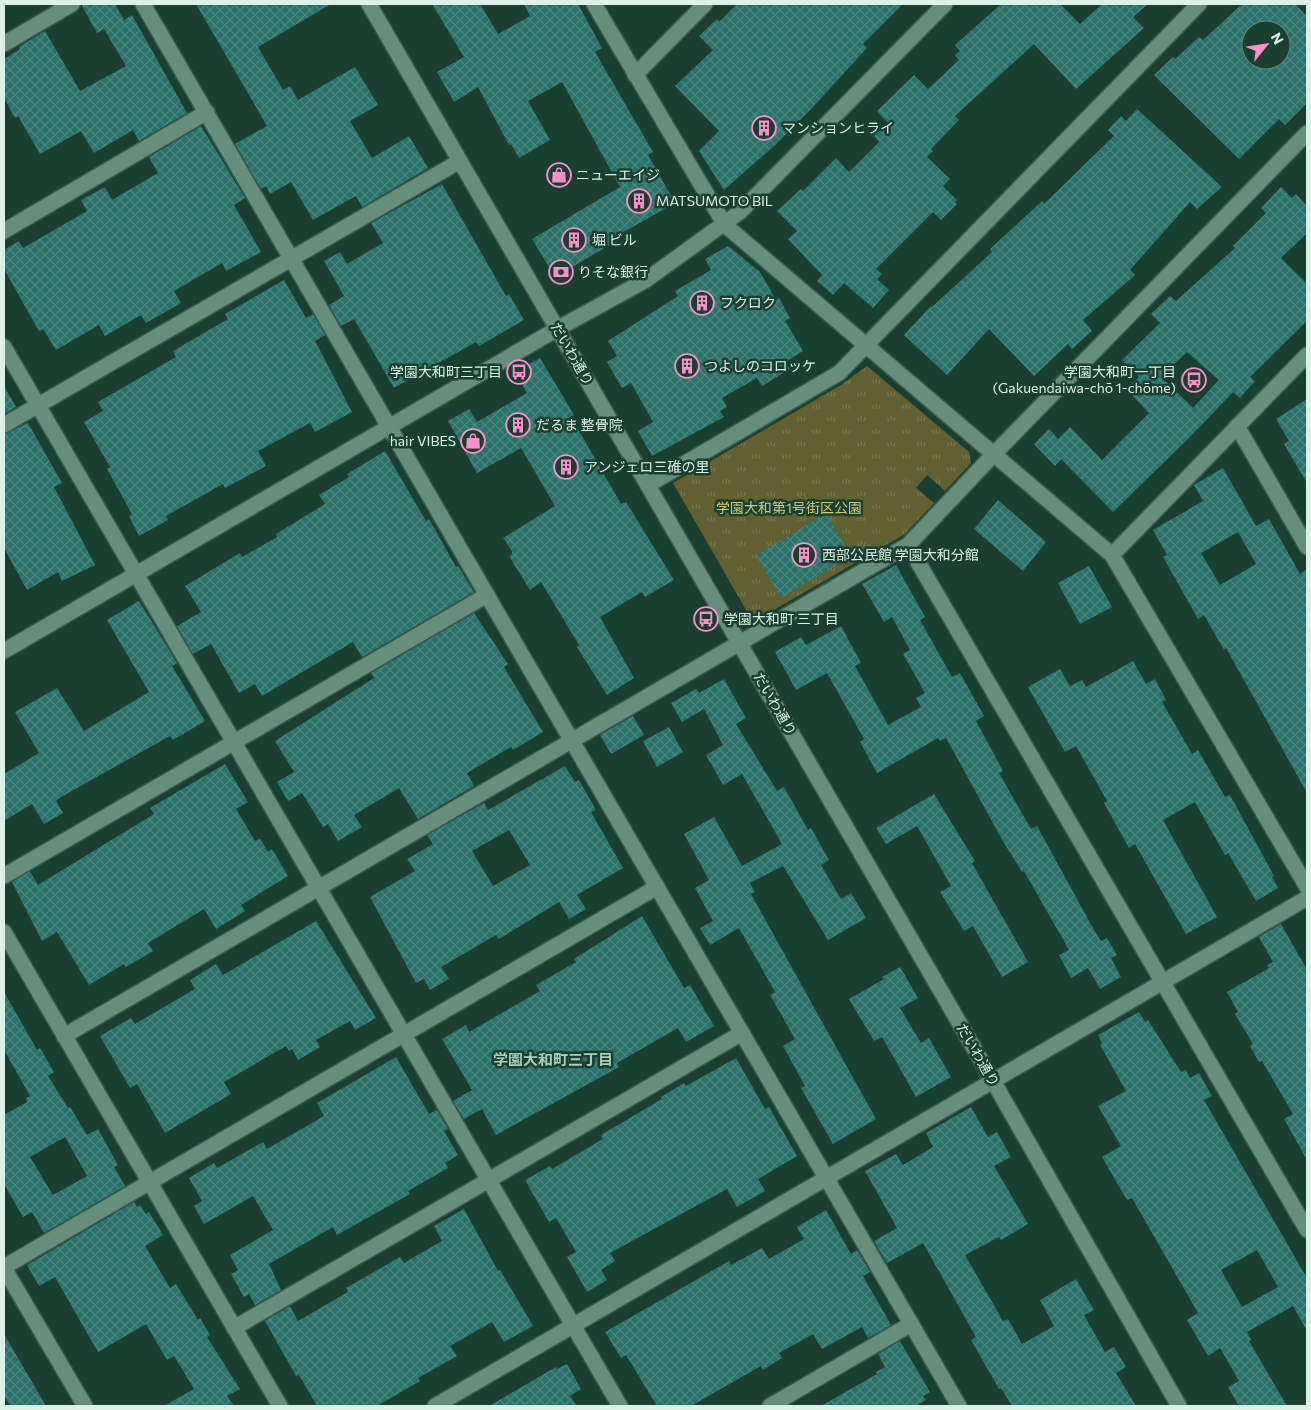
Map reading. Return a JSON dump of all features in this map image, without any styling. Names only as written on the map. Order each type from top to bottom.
[{"type":"street","points":[[4,44],[72,4]]},
{"type":"street","points":[[143,4],[958,1406]]},
{"type":"street","name":"だいわ通り","points":[[369,4],[740,643],[1179,1406]]},
{"type":"street","points":[[594,4],[725,225],[1112,555],[1307,887]]},
{"type":"street","points":[[635,75],[706,4]]},
{"type":"street","points":[[4,651],[557,329],[646,280],[725,225],[740,212],[945,4]]},
{"type":"street","points":[[648,485],[839,374],[1199,4]]},
{"type":"street","points":[[4,231],[207,112]]},
{"type":"street","points":[[64,1036],[908,545],[994,454],[1307,133]]},
{"type":"street","points":[[4,425],[460,161]]},
{"type":"street","points":[[4,347],[620,1406]]},
{"type":"street","points":[[1112,555],[1307,355]]},
{"type":"street","points":[[1237,426],[1307,547]]},
{"type":"street","points":[[908,545],[1307,1230]]},
{"type":"street","points":[[4,876],[487,594]]},
{"type":"street","points":[[85,1406],[4,1267],[657,887]]},
{"type":"street","points":[[435,1406],[1307,898]]},
{"type":"street","points":[[4,932],[280,1406]]},
{"type":"street","points":[[234,1328],[742,1033]]},
{"type":"street","points":[[770,1406],[911,1324]]},
{"type":"green space","name":"学園大和第1号街区公園","points":[[867,366],[969,452],[971,463],[945,491],[927,475],[916,488],[934,503],[905,534],[753,622],[673,483],[841,385]]},
{"type":"building","points":[[81,4],[115,4],[124,20],[132,15],[187,113],[139,141],[133,130],[94,153],[81,131],[40,154],[18,116],[15,118],[4,98],[4,59],[45,31],[80,91],[126,66],[104,29],[97,33]]},
{"type":"building","points":[[196,4],[331,4],[258,47],[283,90],[290,86],[298,100],[355,67],[378,105],[350,121],[372,158],[409,136],[428,168],[362,207],[356,196],[313,220],[291,182],[270,194],[266,186],[261,189],[235,144],[267,126]]},
{"type":"building","points":[[432,4],[480,4],[498,34],[530,16],[524,4],[578,4],[602,48],[595,52],[653,152],[648,155],[675,203],[613,238],[615,242],[555,277],[532,239],[620,187],[562,82],[528,101],[550,140],[519,158],[511,144],[509,145],[478,87],[454,102],[437,72],[464,57]]},
{"type":"building","points":[[737,4],[903,4],[863,44],[867,48],[812,108],[775,145],[724,190],[699,151],[719,131],[675,86],[713,50],[699,36],[717,19],[719,22]]},
{"type":"building","points":[[1001,4],[1060,4],[1080,24],[1102,4],[1148,4],[1133,17],[1144,28],[1076,89],[1034,44],[955,116],[959,120],[931,149],[933,151],[927,157],[950,179],[943,186],[957,200],[955,202],[957,204],[941,220],[933,212],[876,269],[882,274],[877,279],[889,290],[873,308],[844,283],[833,295],[817,281],[822,275],[788,239],[797,231],[777,211],[801,189],[803,191],[836,158],[849,172],[879,142],[874,136],[888,123],[877,111],[914,75],[928,89],[959,60],[955,55],[960,51],[955,45]]},
{"type":"building","points":[[1242,4],[1295,4],[1307,16],[1307,103],[1285,125],[1279,119],[1239,159],[1154,75],[1199,37],[1203,40]]},
{"type":"building","points":[[1137,109],[1222,187],[1197,209],[1190,202],[1130,270],[1135,275],[1083,320],[1092,331],[1072,349],[1068,344],[1034,376],[989,329],[947,375],[904,335],[931,306],[992,252],[990,249],[1042,201],[1044,204],[1114,136],[1108,130],[1121,116],[1126,121]]},
{"type":"building","points":[[201,126],[245,198],[234,205],[261,252],[226,271],[222,263],[174,291],[181,303],[146,323],[141,315],[105,336],[99,325],[56,350],[43,329],[39,331],[4,269],[4,250],[19,241],[23,248],[87,211],[81,200],[105,187],[112,200],[158,173],[149,157]]},
{"type":"building","points":[[442,184],[506,296],[509,294],[524,320],[479,346],[476,342],[394,388],[354,319],[341,326],[329,305],[344,296],[324,261],[340,252],[347,264],[383,243],[371,223]]},
{"type":"building","points":[[1281,187],[1292,198],[1296,194],[1307,206],[1307,233],[1281,258],[1307,284],[1307,321],[1250,377],[1255,381],[1240,398],[1233,392],[1113,512],[1061,459],[1055,466],[1034,444],[1049,429],[1058,439],[1070,427],[1102,460],[1149,413],[1126,389],[1139,377],[1122,360],[1160,323],[1151,314],[1170,296],[1176,301],[1235,248],[1233,246],[1266,213],[1261,208]],"holes":[[[1187,352],[1219,380],[1193,408],[1161,377]]]},
{"type":"building","points":[[728,246],[760,272],[776,300],[779,298],[790,318],[785,321],[803,351],[785,362],[790,369],[762,386],[757,378],[722,398],[727,407],[720,411],[724,417],[652,456],[638,431],[653,422],[631,383],[622,388],[607,362],[617,356],[608,341],[678,296],[675,291],[711,270],[705,259]]},
{"type":"building","points":[[284,280],[306,318],[313,314],[325,335],[315,341],[352,412],[315,432],[310,423],[258,451],[266,466],[225,488],[223,484],[166,516],[168,520],[139,536],[129,516],[132,514],[107,469],[110,467],[84,422],[103,411],[98,402],[176,357],[173,351],[228,319],[225,314]]},
{"type":"building","points":[[540,358],[574,415],[571,417],[621,504],[626,502],[674,580],[645,597],[642,592],[600,617],[634,678],[607,695],[577,647],[579,645],[541,582],[530,590],[509,556],[512,554],[512,551],[503,538],[555,506],[521,448],[477,473],[448,421],[469,409],[477,422],[527,393],[515,372]]},
{"type":"building","points":[[4,386],[16,407],[4,414]]},
{"type":"building","points":[[1307,399],[1307,483],[1284,444],[1289,441],[1276,419]]},
{"type":"building","points":[[28,423],[62,483],[54,487],[95,565],[62,581],[58,572],[27,590],[4,548],[4,434]]},
{"type":"building","points":[[385,451],[426,521],[429,519],[456,567],[458,566],[474,592],[362,657],[353,642],[262,696],[255,684],[239,693],[211,644],[193,654],[177,626],[201,612],[185,586],[240,553],[242,557],[277,537],[276,534],[325,504],[319,495],[349,477],[347,474]]},
{"type":"building","points":[[1223,468],[1256,526],[1269,519],[1300,574],[1307,569],[1307,793],[1226,648],[1224,650],[1204,615],[1198,619],[1163,557],[1167,555],[1153,530],[1203,501],[1194,485]],"holes":[[[1238,532],[1256,564],[1220,585],[1201,553]]]},
{"type":"building","points":[[998,500],[1046,542],[1023,571],[974,529]]},
{"type":"building","name":"西部公民館 学園大和分館","points":[[826,513],[851,556],[781,598],[756,555]]},
{"type":"building","points":[[896,565],[925,617],[920,620],[952,677],[960,673],[984,716],[976,721],[1003,771],[999,773],[1031,829],[1037,826],[1101,941],[1107,938],[1117,955],[1111,958],[1121,977],[1100,989],[1088,968],[1071,978],[1059,955],[1069,950],[1024,871],[1022,872],[1004,843],[946,738],[940,741],[938,738],[877,773],[860,742],[864,739],[827,673],[796,690],[775,652],[801,637],[806,645],[841,626],[861,663],[855,666],[888,725],[921,707],[916,698],[925,693],[903,654],[910,650],[892,617],[884,622],[862,584]]},
{"type":"building","points":[[1089,566],[1112,607],[1080,624],[1058,583]]},
{"type":"building","points":[[139,601],[177,663],[172,666],[205,721],[173,740],[170,736],[61,797],[56,801],[63,813],[44,824],[32,804],[4,821],[4,774],[39,753],[15,712],[57,688],[84,731],[149,692],[107,620]]},
{"type":"building","points":[[474,613],[508,664],[504,667],[543,732],[513,750],[511,747],[467,773],[474,786],[418,819],[399,788],[354,815],[362,827],[338,841],[328,824],[323,827],[302,793],[288,801],[277,782],[294,772],[275,741],[374,678],[371,673]]},
{"type":"building","points":[[1133,661],[1146,684],[1155,679],[1166,700],[1162,702],[1192,754],[1198,750],[1225,797],[1230,795],[1274,876],[1272,877],[1278,888],[1256,901],[1228,853],[1225,855],[1195,802],[1163,820],[1217,917],[1186,934],[1135,844],[1129,848],[1104,803],[1107,801],[1076,746],[1065,752],[1028,687],[1060,669],[1070,686],[1082,680],[1086,687]]},
{"type":"building","points":[[724,679],[746,718],[736,724],[777,791],[784,787],[808,830],[811,828],[829,860],[821,865],[841,899],[851,893],[866,918],[828,940],[783,866],[750,883],[755,892],[751,894],[876,1119],[833,1144],[801,1088],[805,1086],[783,1046],[795,1039],[770,995],[775,992],[739,928],[710,945],[700,928],[713,921],[695,888],[709,880],[684,834],[714,817],[742,866],[782,844],[742,774],[723,785],[706,755],[723,745],[704,709],[682,722],[671,703],[696,689],[699,693]]},
{"type":"building","points":[[633,716],[644,735],[611,754],[600,735]]},
{"type":"building","points":[[669,727],[683,752],[657,767],[643,741]]},
{"type":"building","points":[[225,764],[248,802],[236,809],[255,841],[260,839],[268,852],[272,849],[288,876],[241,905],[245,911],[216,929],[204,909],[148,943],[153,951],[126,967],[124,964],[89,985],[57,932],[42,941],[12,882],[30,871],[38,885],[154,814],[150,808]]},
{"type":"building","points":[[565,766],[575,782],[579,780],[596,810],[591,812],[623,868],[577,895],[586,909],[569,919],[559,902],[499,939],[496,935],[441,967],[449,979],[430,990],[424,979],[416,983],[370,897],[415,871],[407,859],[433,844],[427,835],[484,803],[488,810]],"holes":[[[509,830],[530,865],[493,886],[472,851]]]},
{"type":"building","points":[[934,794],[975,861],[972,863],[1028,962],[1002,977],[973,926],[964,931],[940,892],[951,886],[917,826],[886,844],[876,828]]},
{"type":"building","points":[[642,916],[684,988],[690,985],[714,1026],[686,1042],[678,1028],[617,1063],[619,1067],[496,1135],[482,1109],[464,1119],[453,1101],[472,1090],[442,1039],[466,1025],[469,1032],[540,991],[536,985],[576,962],[574,959]]},
{"type":"building","points":[[316,921],[376,1018],[355,1030],[350,1021],[316,1040],[320,1047],[298,1060],[292,1049],[289,1051],[286,1046],[224,1082],[231,1094],[165,1133],[137,1084],[130,1088],[100,1036],[131,1018],[135,1024],[195,989],[190,980],[216,964],[223,975]]},
{"type":"building","points":[[1281,924],[1307,970],[1307,1160],[1284,1119],[1293,1114],[1262,1061],[1259,1062],[1250,1046],[1253,1044],[1235,1014],[1238,1012],[1227,992],[1269,968],[1267,965],[1273,962],[1259,937]]},
{"type":"building","points":[[900,967],[918,998],[900,1008],[921,1043],[929,1038],[951,1077],[916,1097],[882,1037],[874,1041],[849,999],[884,979],[882,977]]},
{"type":"building","points":[[4,992],[37,1050],[40,1048],[54,1072],[48,1076],[68,1108],[70,1107],[87,1135],[98,1129],[118,1165],[114,1167],[125,1186],[44,1233],[32,1212],[23,1217],[4,1184],[4,1115],[27,1102],[26,1098],[30,1096],[4,1050]],"holes":[[[65,1137],[87,1176],[53,1195],[30,1157]]]},
{"type":"building","points":[[1139,1012],[1145,1022],[1148,1020],[1181,1072],[1186,1070],[1190,1078],[1199,1073],[1212,1096],[1204,1100],[1307,1278],[1307,1331],[1293,1306],[1247,1332],[1251,1340],[1249,1341],[1287,1406],[1239,1406],[1228,1387],[1239,1381],[1220,1348],[1208,1356],[1187,1320],[1198,1313],[1132,1198],[1127,1200],[1102,1157],[1121,1146],[1098,1106],[1126,1091],[1100,1045],[1102,1043],[1098,1035]],"holes":[[[1257,1250],[1278,1287],[1242,1307],[1221,1270]]]},
{"type":"building","points":[[396,1057],[429,1114],[437,1110],[448,1129],[444,1131],[458,1155],[445,1163],[448,1168],[408,1191],[410,1194],[337,1235],[333,1227],[269,1264],[281,1290],[255,1305],[249,1294],[244,1297],[231,1274],[238,1270],[230,1255],[273,1230],[253,1196],[204,1224],[194,1206],[202,1201],[189,1178],[214,1163],[217,1168],[263,1142],[267,1149],[324,1116],[317,1103]]},
{"type":"building","points":[[736,1058],[765,1109],[769,1107],[797,1156],[758,1179],[765,1191],[737,1207],[727,1189],[610,1253],[615,1261],[601,1270],[607,1280],[587,1292],[567,1257],[576,1252],[556,1218],[549,1222],[525,1180],[550,1166],[552,1169],[603,1139],[601,1135],[662,1099],[661,1097],[684,1083],[686,1086]]},
{"type":"building","points":[[971,1107],[988,1137],[997,1132],[1011,1157],[994,1166],[1028,1224],[1001,1240],[999,1237],[965,1255],[1003,1321],[1008,1319],[1022,1344],[1054,1326],[1040,1300],[1076,1279],[1094,1310],[1084,1315],[1105,1352],[1114,1347],[1126,1367],[1116,1373],[1136,1406],[1012,1406],[1001,1388],[999,1389],[971,1340],[976,1337],[923,1243],[887,1263],[874,1241],[897,1228],[865,1171],[896,1154],[903,1165],[933,1147],[926,1133]]},
{"type":"building","points":[[134,1202],[137,1207],[140,1205],[146,1214],[149,1212],[163,1235],[145,1246],[170,1288],[176,1284],[198,1320],[200,1318],[210,1335],[207,1337],[240,1389],[227,1396],[234,1406],[164,1406],[194,1389],[174,1356],[167,1360],[146,1324],[98,1352],[55,1277],[39,1286],[27,1265]]},
{"type":"building","points":[[464,1209],[498,1271],[500,1270],[533,1326],[504,1342],[492,1322],[450,1346],[457,1356],[418,1378],[420,1381],[377,1406],[317,1406],[299,1375],[296,1376],[265,1321],[290,1306],[298,1321],[348,1292],[346,1288],[400,1257],[404,1263],[442,1241],[434,1226]]},
{"type":"building","points":[[826,1210],[851,1254],[857,1250],[870,1272],[863,1276],[891,1325],[868,1338],[862,1327],[822,1349],[813,1334],[779,1353],[782,1358],[763,1370],[761,1366],[691,1406],[657,1406],[626,1355],[621,1358],[605,1332],[729,1261],[731,1265],[762,1248],[769,1259],[804,1239],[797,1227]]},
{"type":"building","points":[[4,1334],[46,1406],[10,1406],[4,1395]]},
{"type":"building","points":[[900,1341],[930,1392],[923,1396],[926,1400],[916,1406],[821,1406],[877,1374],[876,1372],[885,1367],[878,1354]]},
{"type":"building","points":[[567,1364],[581,1389],[570,1396],[577,1406],[489,1406],[556,1367],[557,1369]]},
{"type":"place","name":"マンションヒライ","points":[[764,128]]},
{"type":"place","name":"ニューエイジ","points":[[559,175]]},
{"type":"place","name":"MATSUMOTO BIL","points":[[639,201]]},
{"type":"place","name":"堀 ビル","points":[[574,240]]},
{"type":"place","name":"りそな銀行","points":[[561,272]]},
{"type":"place","name":"フクロク","points":[[702,303]]},
{"type":"place","name":"つよしのコロッケ","points":[[687,366]]},
{"type":"place","name":"学園大和町三丁目","points":[[519,372]]},
{"type":"place","name":"学園大和町一丁目 (Gakuendaiwa-chō 1-chōme)","points":[[1194,380]]},
{"type":"place","name":"だるま 整骨院","points":[[518,425]]},
{"type":"place","name":"hair VIBES","points":[[473,441]]},
{"type":"place","name":"アンジェロ三碓の里","points":[[566,467]]},
{"type":"place","name":"西部公民館 学園大和分館","points":[[804,555]]},
{"type":"place","name":"学園大和町 三丁目","points":[[706,619]]},
{"type":"district","name":"学園大和町三丁目","points":[[553,1060]]}]
